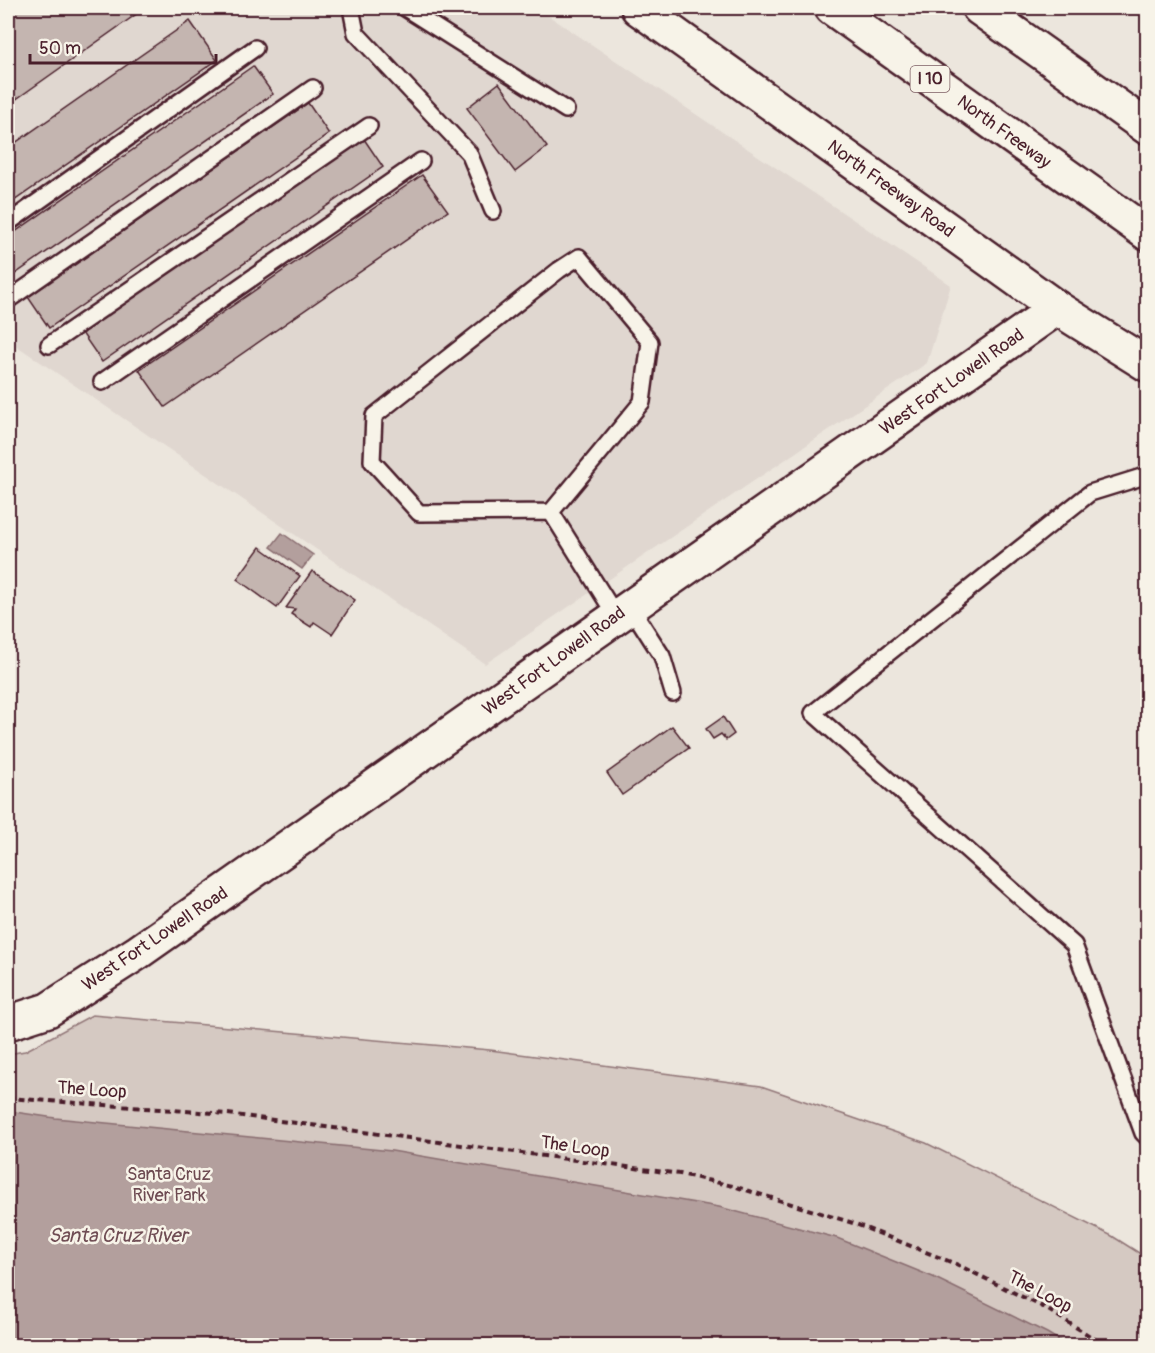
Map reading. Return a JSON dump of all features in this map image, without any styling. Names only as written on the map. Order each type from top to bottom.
[{"type":"main road","name":"North Freeway Road","points":[[638,8],[1057,308],[1148,366]]},
{"type":"main road","points":[[806,8],[1028,150]]},
{"type":"main road","name":"North Freeway","points":[[832,8],[1148,234]]},
{"type":"main road","points":[[979,8],[1148,128]]},
{"type":"main road","points":[[993,8],[1077,77]]},
{"type":"main road","name":"West Fort Lowell Road","points":[[8,1023],[48,1010],[137,952],[332,818],[623,611],[1057,308]]},
{"type":"lane","points":[[351,8],[356,33],[469,153],[493,211]]},
{"type":"lane","points":[[405,8],[566,110]]},
{"type":"lane","points":[[8,222],[255,48]]},
{"type":"lane","points":[[8,300],[313,88]]},
{"type":"lane","points":[[50,345],[369,126]]},
{"type":"lane","points":[[102,382],[421,161]]},
{"type":"lane","points":[[579,257],[650,342],[642,402],[551,512],[419,513],[372,461],[374,416],[559,270],[579,257]]},
{"type":"lane","points":[[1148,475],[1090,493],[813,713],[1074,945],[1143,1134],[1148,1138]]},
{"type":"lane","points":[[551,512],[623,611],[662,656],[673,693]]},
{"type":"path","name":"The Loop","points":[[8,1098],[228,1114],[680,1174],[733,1186],[852,1223],[956,1264],[1045,1308],[1106,1346]]},
{"type":"shaded area","points":[[8,8],[537,8],[951,285],[927,363],[485,664],[8,340]]},
{"type":"green space","name":"Santa Cruz River Park","points":[[92,1015],[490,1050],[761,1086],[926,1143],[1112,1236],[1147,1258],[1147,1345],[8,1346],[8,1054],[25,1051]]},
{"type":"water","points":[[282,533],[313,555],[302,569],[271,547]]},
{"type":"water","name":"Santa Cruz River","points":[[8,1111],[55,1118],[392,1151],[719,1207],[837,1238],[933,1277],[1067,1345],[8,1345]]},
{"type":"building","points":[[8,8],[145,8],[15,100],[8,90]]},
{"type":"building","points":[[190,21],[217,60],[8,205],[8,148]]},
{"type":"building","points":[[253,66],[273,94],[8,279],[8,237]]},
{"type":"building","points":[[499,83],[547,147],[515,172],[467,108]]},
{"type":"building","points":[[308,103],[329,134],[49,328],[28,297]]},
{"type":"building","points":[[364,139],[383,167],[102,362],[82,333]]},
{"type":"building","points":[[422,175],[448,211],[165,407],[139,370]]},
{"type":"building","points":[[260,547],[300,576],[277,608],[237,579]]},
{"type":"building","points":[[312,571],[355,600],[332,634],[314,622],[311,627],[291,614],[295,609],[286,608]]},
{"type":"building","points":[[723,717],[734,734],[726,740],[721,734],[713,739],[706,729]]},
{"type":"building","points":[[672,726],[689,748],[622,795],[607,773]]}]
